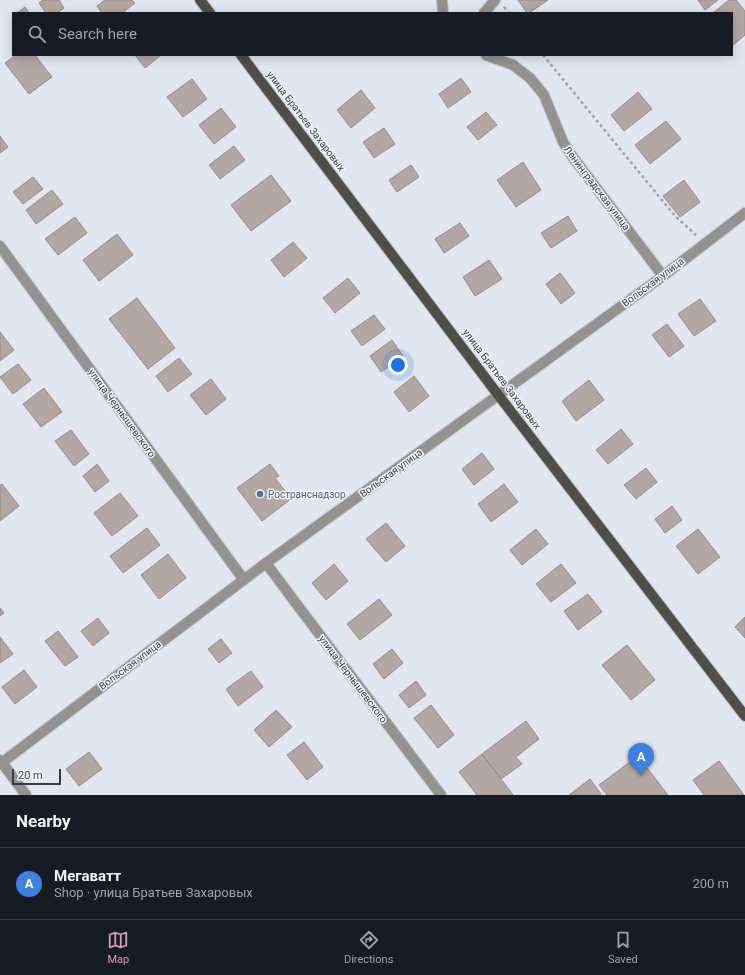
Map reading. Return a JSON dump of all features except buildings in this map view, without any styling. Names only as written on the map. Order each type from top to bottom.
[{"type":"main road","points":[[200,0],[209,12]]},
{"type":"main road","name":"улица Братьев Захаровых","points":[[242,56],[499,396],[745,716]]},
{"type":"street","points":[[442,0],[443,12]]},
{"type":"street","points":[[485,12],[495,0]]},
{"type":"street","name":"Ленинградская улица","points":[[489,56],[513,65],[530,78],[544,95],[563,142],[572,156],[663,276]]},
{"type":"street","name":"Вольская улица","points":[[0,762],[266,563],[499,396],[706,243],[744,217]]},
{"type":"street","name":"улица Чернышевского","points":[[0,246],[244,580]]},
{"type":"street","name":"улица Чернышевского","points":[[266,563],[441,795]]},
{"type":"street","points":[[0,762],[26,795]]},
{"type":"path","points":[[544,56],[675,216],[706,243]]},
{"type":"place","name":"Ространснадзор","points":[[260,494]]},
{"type":"place","name":"Мегаватт","points":[[641,776]]}]
